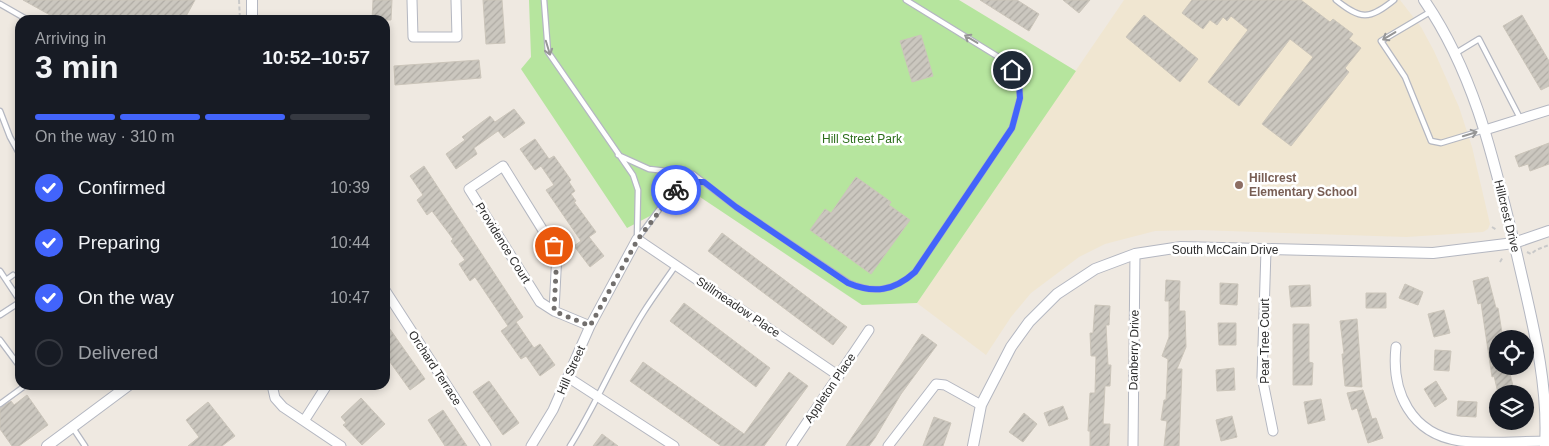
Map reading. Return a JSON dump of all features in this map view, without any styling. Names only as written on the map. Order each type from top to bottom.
[{"type":"street","points":[[252,0],[252,15]]},
{"type":"street","points":[[412,0],[413,37],[457,37],[456,0]]},
{"type":"street","name":"Hillcrest Drive","points":[[1424,0],[1456,53],[1485,130],[1514,243],[1534,332],[1544,398],[1546,443]]},
{"type":"street","points":[[1485,130],[1549,110]]},
{"type":"street","name":"Providence Court","points":[[554,311],[557,253],[503,166],[469,189],[540,302],[554,311],[590,326]]},
{"type":"street","name":"South McCain Drive","points":[[973,446],[981,405],[1011,347],[1029,322],[1057,294],[1095,269],[1135,254],[1181,247],[1433,253],[1514,243],[1549,231]]},
{"type":"street","name":"Stillmeadow Place","points":[[638,239],[839,376]]},
{"type":"street","name":"Hill Street","points":[[531,446],[553,410],[569,378],[590,326],[638,239]]},
{"type":"street","name":"Pear Tree Court","points":[[1266,250],[1262,378],[1273,431]]},
{"type":"street","name":"Danberry Drive","points":[[1133,446],[1135,254]]},
{"type":"street","name":"Orchard Terrace","points":[[390,298],[486,446]]},
{"type":"street","name":"Appleton Place","points":[[791,446],[869,330]]},
{"type":"street","points":[[1396,347],[1395,377],[1398,391],[1407,407],[1424,427],[1440,435],[1460,441],[1546,443]]},
{"type":"street","points":[[569,378],[674,446]]},
{"type":"street","points":[[888,446],[936,384],[945,385],[981,405]]},
{"type":"street","points":[[47,446],[122,390]]},
{"type":"street","points":[[273,390],[275,398],[282,407],[341,446]]},
{"type":"street","points":[[304,421],[324,390]]},
{"type":"lane","name":"Hill Street","points":[[544,0],[548,52],[633,175],[638,190],[638,239]]},
{"type":"lane","name":"Hill Street","points":[[618,154],[649,169],[687,172],[848,283],[874,290],[902,283],[915,272],[1012,128],[1019,105],[1019,84],[1005,61],[906,0]]},
{"type":"lane","points":[[1336,0],[1360,16],[1371,15],[1394,0]]},
{"type":"lane","points":[[0,4],[19,15]]},
{"type":"lane","points":[[1431,11],[1381,41],[1405,77],[1431,141],[1441,143],[1485,130]]},
{"type":"lane","points":[[1456,53],[1479,39],[1520,118]]},
{"type":"lane","points":[[0,111],[15,146]]},
{"type":"lane","name":"Hill Street","points":[[638,239],[672,192],[686,182],[704,182]]},
{"type":"lane","points":[[570,446],[599,398],[615,362],[642,313],[676,265]]},
{"type":"lane","points":[[0,271],[15,294]]},
{"type":"lane","points":[[6,280],[13,275]]},
{"type":"lane","points":[[0,315],[15,304]]},
{"type":"lane","points":[[0,340],[15,360]]},
{"type":"lane","points":[[0,353],[6,348]]},
{"type":"lane","points":[[0,404],[19,390]]},
{"type":"lane","points":[[73,428],[85,446]]},
{"type":"path","points":[[239,0],[240,15]]},
{"type":"path","points":[[1492,227],[1496,230]]},
{"type":"path","points":[[1528,252],[1531,254],[1549,245]]},
{"type":"path","points":[[1500,262],[1503,258]]},
{"type":"shaded area","name":"Hillcrest Elementary School","points":[[1124,0],[1400,0],[1421,27],[1459,107],[1472,147],[1490,224],[1488,229],[1483,232],[1406,237],[1199,230],[1155,231],[1105,244],[1079,257],[1031,293],[1011,317],[986,355],[917,303]]},
{"type":"green space","name":"Hill Street Park","points":[[529,0],[959,0],[1076,71],[917,303],[862,305],[694,193],[627,228],[521,69],[531,57]]},
{"type":"building","points":[[23,0],[195,0],[187,15],[50,15]]},
{"type":"building","points":[[373,0],[392,0],[391,20],[390,15],[372,15]]},
{"type":"building","points":[[483,0],[502,0],[505,43],[486,44]]},
{"type":"building","points":[[980,0],[1017,0],[1039,14],[1029,31]]},
{"type":"building","points":[[1063,0],[1090,0],[1079,13]]},
{"type":"building","points":[[1192,0],[1301,0],[1330,22],[1333,19],[1353,34],[1349,39],[1361,48],[1345,68],[1349,72],[1291,146],[1262,124],[1313,57],[1290,39],[1239,106],[1208,82],[1248,30],[1231,16],[1227,21],[1223,17],[1217,25],[1210,20],[1203,29],[1182,13]]},
{"type":"building","points":[[1144,15],[1198,59],[1180,82],[1126,37]]},
{"type":"building","points":[[1522,15],[1549,61],[1549,86],[1541,90],[1503,26]]},
{"type":"building","points":[[921,35],[933,76],[912,82],[900,41]]},
{"type":"building","points":[[479,60],[481,78],[395,85],[394,66]]},
{"type":"building","points":[[514,109],[525,123],[504,138],[498,131],[474,148],[477,154],[456,169],[446,154],[465,140],[462,137],[490,116],[495,122]]},
{"type":"building","points":[[535,139],[549,159],[554,156],[571,180],[569,182],[575,191],[571,194],[576,201],[574,202],[596,232],[589,237],[604,256],[590,267],[574,246],[581,241],[546,190],[554,185],[541,166],[535,170],[520,149]]},
{"type":"building","points":[[1549,143],[1549,164],[1530,171],[1528,164],[1519,167],[1515,156]]},
{"type":"building","points":[[424,166],[523,317],[516,322],[534,348],[540,344],[555,365],[540,376],[526,356],[521,359],[501,331],[508,326],[475,277],[470,281],[459,264],[465,260],[451,241],[453,239],[432,211],[427,215],[417,200],[423,195],[410,176]]},
{"type":"building","points":[[856,177],[891,202],[889,205],[910,220],[871,274],[810,230],[825,209],[831,213]]},
{"type":"building","points":[[722,233],[847,327],[833,345],[708,251]]},
{"type":"building","points":[[1488,277],[1496,308],[1498,308],[1502,330],[1489,330],[1489,357],[1481,303],[1478,304],[1473,281]]},
{"type":"building","points":[[1166,280],[1180,281],[1179,311],[1185,311],[1186,347],[1177,369],[1182,369],[1179,446],[1164,446],[1167,421],[1161,420],[1164,400],[1166,400],[1168,359],[1162,356],[1169,337],[1169,301],[1165,301]]},
{"type":"building","points":[[1220,283],[1238,284],[1237,305],[1220,304]]},
{"type":"building","points":[[1405,284],[1423,292],[1418,305],[1399,298]]},
{"type":"building","points":[[1310,285],[1311,306],[1291,307],[1289,286]]},
{"type":"building","points":[[1366,293],[1386,293],[1386,308],[1366,308]]},
{"type":"building","points":[[684,303],[770,368],[756,387],[670,321]]},
{"type":"building","points":[[1095,305],[1110,306],[1109,325],[1106,325],[1108,365],[1111,365],[1110,386],[1105,386],[1103,424],[1110,424],[1109,446],[1090,446],[1090,431],[1088,431],[1090,393],[1095,393],[1096,356],[1091,356],[1090,333],[1093,333]]},
{"type":"building","points":[[1444,310],[1450,333],[1434,337],[1428,314]]},
{"type":"building","points":[[1357,319],[1362,387],[1345,386],[1342,354],[1344,354],[1340,321]]},
{"type":"building","points":[[1218,323],[1236,323],[1236,345],[1219,345]]},
{"type":"building","points":[[1293,324],[1309,324],[1309,362],[1313,363],[1312,385],[1293,385]]},
{"type":"building","points":[[390,329],[425,379],[410,390],[390,362]]},
{"type":"building","points":[[922,334],[937,345],[901,394],[875,438],[869,446],[846,446]]},
{"type":"building","points":[[1435,350],[1451,351],[1449,371],[1434,370]]},
{"type":"building","points":[[643,362],[744,434],[789,372],[808,386],[764,446],[721,446],[630,381]]},
{"type":"building","points":[[1234,368],[1235,390],[1217,391],[1216,370]]},
{"type":"building","points":[[1492,375],[1510,375],[1513,385],[1496,385],[1494,376],[1492,377]]},
{"type":"building","points":[[489,381],[519,423],[503,435],[473,392]]},
{"type":"building","points":[[1436,381],[1447,399],[1435,407],[1424,389]]},
{"type":"building","points":[[1363,390],[1372,419],[1376,418],[1383,438],[1368,443],[1357,408],[1352,410],[1347,393]]},
{"type":"building","points":[[27,395],[48,425],[19,446],[12,446],[0,429],[0,408],[11,401],[14,405]]},
{"type":"building","points":[[361,398],[385,424],[362,445],[343,425],[346,423],[341,417]]},
{"type":"building","points":[[1321,399],[1325,420],[1308,424],[1304,402]]},
{"type":"building","points":[[1458,401],[1477,402],[1476,417],[1457,416]]},
{"type":"building","points":[[208,402],[235,436],[222,446],[188,446],[199,437],[186,420]]},
{"type":"building","points":[[1063,406],[1068,419],[1049,426],[1044,413]]},
{"type":"building","points":[[443,410],[467,446],[445,446],[428,420]]},
{"type":"building","points":[[1024,413],[1037,424],[1023,442],[1009,432]]},
{"type":"building","points":[[1232,416],[1237,437],[1221,441],[1216,420]]},
{"type":"building","points":[[934,417],[951,423],[943,446],[923,446]]},
{"type":"building","points":[[602,434],[618,446],[593,446]]},
{"type":"way so far","points":[[554,246],[557,253],[554,311],[590,326],[638,239],[672,192],[676,190]]},
{"type":"place","name":"Hillcrest Elementary School","points":[[1239,185]]},
{"type":"route","points":[[676,190],[686,182],[704,182],[736,207],[848,283],[874,290],[889,288],[902,283],[915,272],[1012,128],[1018,112],[1020,98],[1019,84],[1012,70]]}]
